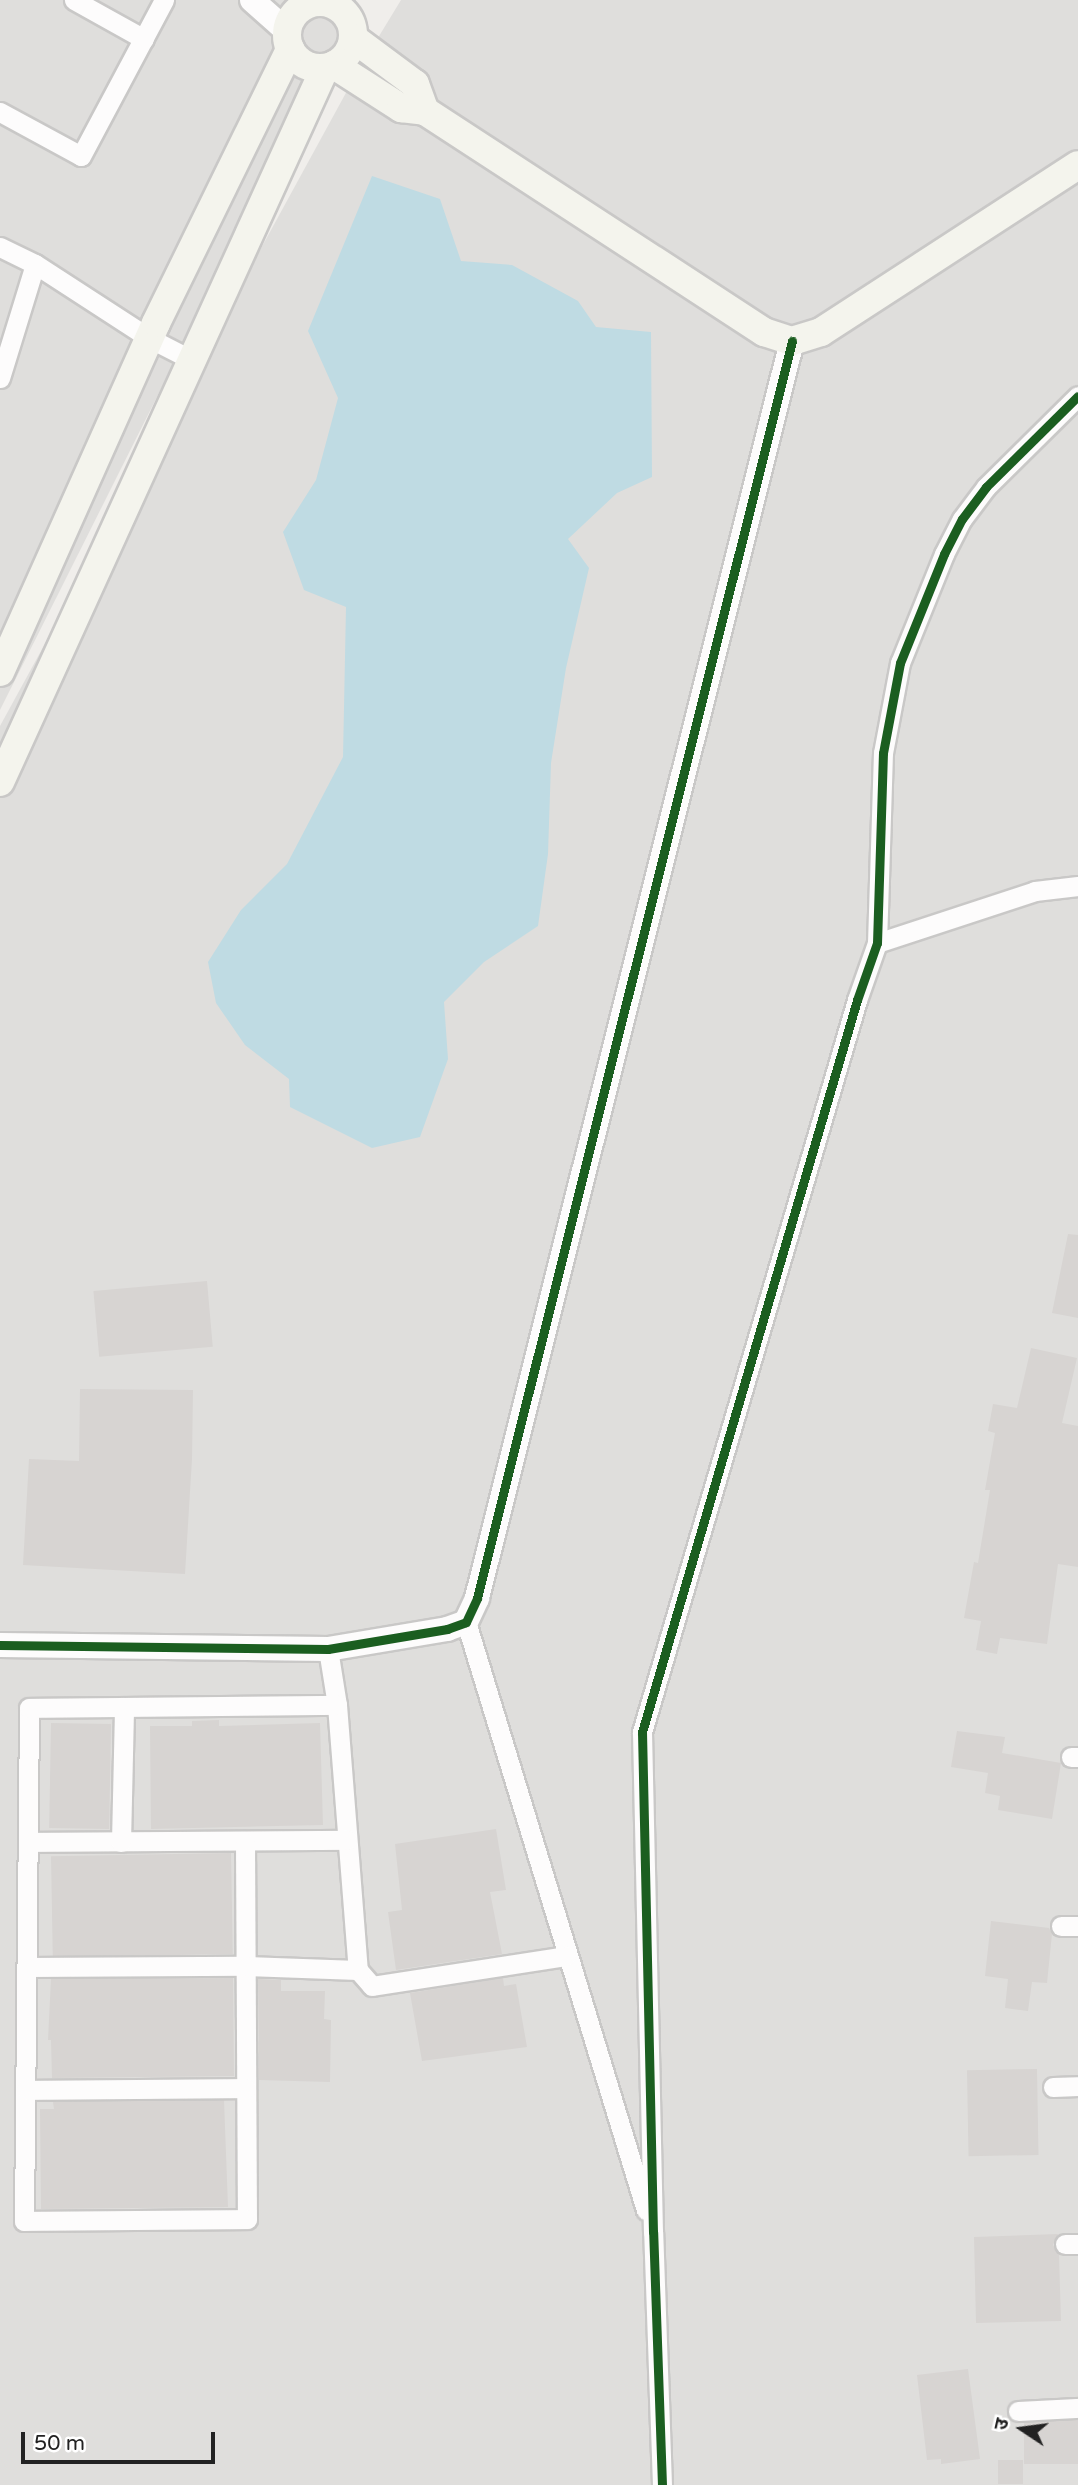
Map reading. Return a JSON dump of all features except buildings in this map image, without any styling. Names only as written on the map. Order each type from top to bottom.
[{"type":"main road","points":[[0,672],[149,338],[288,40],[294,13],[314,1],[341,9],[355,20],[415,84],[425,111]]},
{"type":"main road","points":[[0,782],[192,360],[330,66],[347,55],[355,20]]},
{"type":"main road","points":[[288,40],[306,65],[330,66],[401,108],[425,111],[764,332],[792,341],[821,332],[1078,165]]},
{"type":"street","points":[[74,0],[144,38]]},
{"type":"street","points":[[0,112],[81,156],[164,0]]},
{"type":"street","points":[[252,0],[288,40]]},
{"type":"street","points":[[0,247],[35,264],[149,338],[192,360]]},
{"type":"street","points":[[0,378],[35,264]]},
{"type":"street","points":[[653,2232],[566,1956],[466,1622],[477,1598],[792,341]]},
{"type":"street","points":[[662,2485],[653,2232],[642,1732],[857,1000],[877,943],[883,753],[900,663],[944,554],[962,519],[986,487],[1078,396]]},
{"type":"street","points":[[877,943],[1035,891],[1078,886]]},
{"type":"street","points":[[0,1645],[328,1649],[447,1629],[466,1622]]},
{"type":"street","points":[[328,1649],[337,1705],[358,1970],[372,1986],[566,1956]]},
{"type":"street","points":[[245,1843],[247,2219],[24,2221],[29,1708],[337,1705]]},
{"type":"street","points":[[121,1842],[124,1707]]},
{"type":"street","points":[[28,1842],[245,1843],[346,1840]]},
{"type":"street","points":[[27,1967],[246,1966],[358,1970]]},
{"type":"street","points":[[1053,2087],[1078,2086]]},
{"type":"street","points":[[26,2090],[246,2088]]},
{"type":"street","points":[[1018,2411],[1078,2407]]},
{"type":"shaded area","points":[[0,0],[356,0],[0,710]]},
{"type":"shaded area","points":[[401,0],[1078,0],[1078,2485],[0,2485],[0,726],[359,69]]},
{"type":"water","points":[[372,176],[440,199],[461,261],[512,265],[578,301],[596,327],[651,332],[652,477],[617,493],[568,539],[589,568],[566,668],[551,763],[548,854],[538,926],[484,962],[444,1002],[448,1059],[420,1137],[372,1148],[290,1107],[289,1079],[245,1045],[216,1003],[208,962],[241,910],[287,864],[343,757],[346,607],[304,590],[283,532],[316,480],[338,398],[308,331]]},
{"type":"cycle path","points":[[0,1645],[328,1649],[447,1629],[466,1622],[477,1598],[792,341]]},
{"type":"cycle path","points":[[662,2485],[653,2232],[642,1732],[857,1000],[877,943],[883,753],[900,663],[944,554],[962,519],[986,487],[1078,396]]}]
